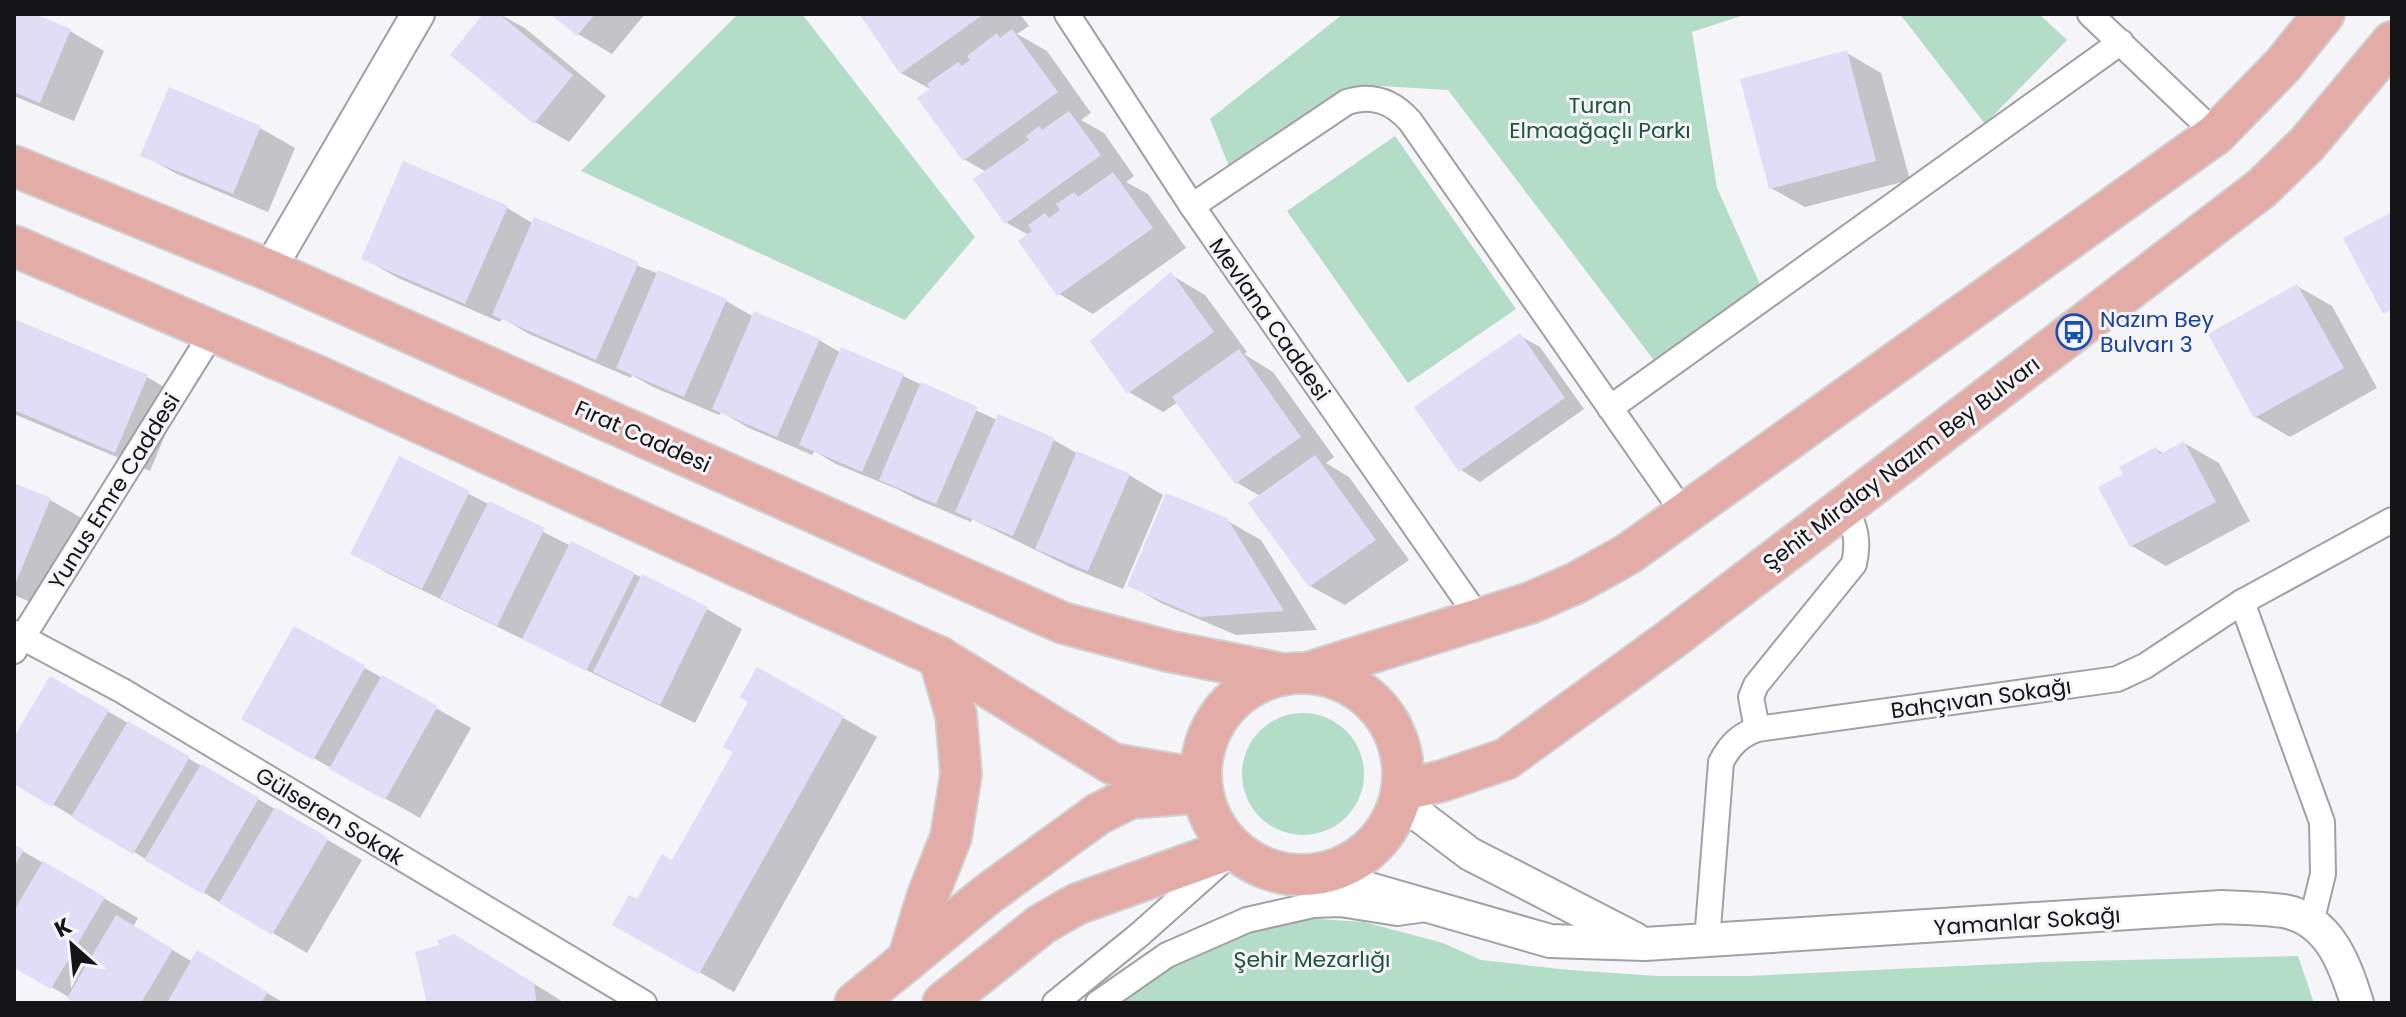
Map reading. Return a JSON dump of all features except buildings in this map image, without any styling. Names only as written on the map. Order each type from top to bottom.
[{"type":"main road","points":[[1295,674],[1345,682],[1367,695],[1392,726],[1402,751],[1402,796],[1391,823],[1369,850],[1350,863],[1317,874],[1278,873],[1254,863],[1234,849],[1216,829],[1202,786],[1204,747],[1228,705],[1253,685],[1480,620],[1576,583],[1628,554],[2216,134],[2275,74],[2324,14]]},
{"type":"main road","name":"Şehit Miralay Nazım Bey Bulvarı","points":[[1402,796],[1506,759],[1670,640],[2262,188],[2307,144],[2392,42]]},
{"type":"main road","name":"Fırat Caddesi","points":[[14,166],[269,270],[1063,623],[1168,651],[1295,674]]},
{"type":"main road","points":[[14,246],[214,330],[939,657],[1113,764],[1202,786]]},
{"type":"main road","points":[[908,960],[928,895],[951,837],[961,774],[956,715],[939,657]]},
{"type":"main road","points":[[855,1003],[988,894],[1114,804],[1130,798],[1202,786]]},
{"type":"main road","points":[[943,1003],[1032,932],[1077,904],[1234,849]]},
{"type":"street","points":[[269,270],[418,14]]},
{"type":"street","name":"Mevlana Caddesi","points":[[1067,14],[1192,206],[1480,620]]},
{"type":"street","points":[[2090,14],[2216,134]]},
{"type":"street","points":[[1610,408],[2121,42]]},
{"type":"street","points":[[1192,206],[1347,102],[1366,98],[1389,103],[1410,121],[1685,515]]},
{"type":"street","name":"Yunus Emre Caddesi","points":[[17,640],[214,330]]},
{"type":"street","points":[[1757,729],[1751,697],[1756,685],[1854,564],[1856,530],[1844,507]]},
{"type":"street","name":"Bahçıvan Sokağı","points":[[1707,941],[1721,762],[1730,746],[1743,735],[1757,729],[2117,679],[2145,666],[2242,602],[2392,520]]},
{"type":"street","points":[[2242,602],[2322,822],[2323,874],[2311,923]]},
{"type":"street","name":"Gülseren Sokak","points":[[17,640],[121,690],[644,1003]]},
{"type":"street","points":[[1402,796],[1470,854],[1645,944]]},
{"type":"street","points":[[1055,1003],[1139,935],[1234,849]]},
{"type":"street","name":"Yamanlar Sokağı","points":[[1317,874],[1550,941],[1645,944],[2222,907],[2286,911],[2311,923],[2332,941],[2346,965],[2357,1003]]},
{"type":"street","points":[[1098,1003],[1167,955],[1247,920],[1313,905],[1340,904],[1397,913],[1432,908]]},
{"type":"green space","points":[[738,14],[802,14],[975,237],[905,320],[581,171]]},
{"type":"green space","name":"Turan Elmaağaçlı Parkı","points":[[1343,14],[1747,14],[1692,32],[1717,188],[1763,291],[1669,380],[1448,90],[1380,86],[1235,181],[1210,119]]},
{"type":"green space","points":[[1900,14],[2039,14],[2067,40],[1985,124]]},
{"type":"green space","points":[[1395,136],[1516,309],[1408,383],[1287,211]]},
{"type":"green space","points":[[1303,713],[1326,718],[1346,731],[1359,751],[1364,774],[1359,797],[1346,817],[1326,830],[1303,835],[1280,830],[1260,817],[1247,797],[1242,774],[1247,751],[1260,731],[1280,718]]},
{"type":"green space","name":"Şehir Mezarlığı","points":[[1287,917],[1364,922],[1443,943],[1481,960],[1658,976],[1748,976],[2042,962],[2298,956],[2314,1003],[1089,1003],[1120,980]]},
{"type":"place","name":"Nazım Bey Bulvarı 3","points":[[2074,332]]}]
